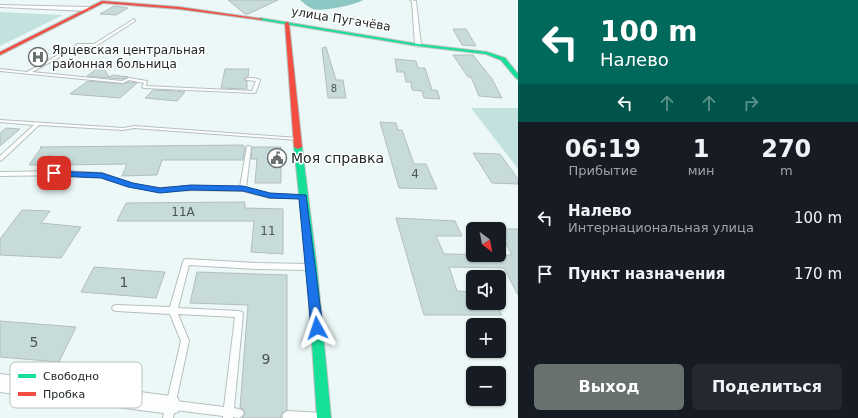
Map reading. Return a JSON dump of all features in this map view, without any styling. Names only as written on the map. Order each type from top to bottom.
[{"type":"street","points":[[6,6],[22,0]]},
{"type":"street","points":[[412,0],[414,1],[418,44]]},
{"type":"street","points":[[0,54],[104,1]]},
{"type":"street","name":"улица Пугачёва","points":[[104,1],[179,8],[487,53],[503,59],[518,77]]},
{"type":"street","points":[[0,6],[88,9]]},
{"type":"street","points":[[287,23],[324,418]]},
{"type":"street","points":[[0,383],[10,385]]},
{"type":"street","points":[[142,407],[169,412]]},
{"type":"lane","points":[[26,73],[79,45],[95,45],[134,20]]},
{"type":"lane","points":[[0,70],[123,82],[129,79],[146,82],[144,87],[254,92],[258,80],[247,79]]},
{"type":"lane","points":[[0,120],[38,124],[123,129],[134,127],[298,139]]},
{"type":"lane","points":[[0,159],[38,124]]},
{"type":"lane","points":[[243,188],[249,147]]},
{"type":"lane","points":[[0,174],[65,173],[102,175],[131,185],[160,190],[191,188],[243,188],[270,196],[303,197]]},
{"type":"lane","points":[[239,413],[229,415],[169,412],[185,341],[173,311],[186,262],[311,267]]},
{"type":"lane","points":[[116,308],[239,314],[229,415]]},
{"type":"lane","points":[[287,416],[324,418]]},
{"type":"shaded area","points":[[0,12],[63,15],[0,46]]},
{"type":"shaded area","points":[[471,108],[518,108],[518,169]]},
{"type":"water","points":[[300,0],[363,0],[338,8],[317,10],[311,8]]},
{"type":"building","points":[[228,0],[278,0],[245,14]]},
{"type":"building","points":[[114,6],[128,8],[116,15],[100,14]]},
{"type":"building","points":[[453,29],[466,29],[476,46],[462,45]]},
{"type":"building","points":[[326,47],[336,80],[343,80],[346,98],[328,98],[322,48]]},
{"type":"building","points":[[453,55],[473,55],[492,79],[502,98],[479,96],[471,77],[468,77]]},
{"type":"building","points":[[395,59],[416,61],[418,68],[425,68],[432,90],[437,90],[440,99],[424,98],[422,91],[412,90],[411,82],[406,82],[404,72],[397,72]]},
{"type":"building","points":[[102,65],[109,77],[113,75],[128,77],[122,79],[87,76]]},
{"type":"building","points":[[225,69],[249,69],[248,77],[244,78],[247,82],[247,89],[221,88]]},
{"type":"building","points":[[88,81],[123,84],[129,82],[137,83],[120,98],[70,94]]},
{"type":"building","points":[[153,90],[185,92],[177,101],[145,98]]},
{"type":"building","points":[[380,122],[396,123],[398,130],[402,130],[414,164],[426,164],[437,189],[399,188]]},
{"type":"building","points":[[6,128],[20,129],[0,146],[0,133]]},
{"type":"building","points":[[243,145],[245,147],[243,160],[162,160],[157,175],[122,176],[127,164],[61,165],[50,155],[41,165],[29,165],[41,148],[40,147]]},
{"type":"building","points":[[252,147],[281,147],[281,183],[255,183],[257,159],[251,159]]},
{"type":"building","points":[[473,153],[500,154],[518,179],[518,184],[492,183]]},
{"type":"building","points":[[245,202],[245,208],[283,209],[283,254],[251,252],[254,221],[117,221],[126,203]]},
{"type":"building","points":[[22,210],[50,211],[41,223],[81,227],[61,258],[0,255],[0,239]]},
{"type":"building","points":[[396,218],[455,221],[462,236],[436,236],[444,254],[466,254],[466,262],[506,262],[506,255],[512,255],[506,244],[506,229],[518,229],[518,295],[504,268],[449,267],[457,291],[466,292],[466,310],[499,310],[502,315],[424,315]]},
{"type":"building","points":[[94,267],[165,272],[156,298],[81,292]]},
{"type":"building","points":[[197,272],[287,275],[287,410],[283,412],[281,418],[242,418],[245,414],[243,409],[240,408],[248,305],[190,303]]},
{"type":"building","points":[[0,321],[76,327],[59,362],[0,357]]},
{"type":"traffic: fast","points":[[261,19],[418,45],[487,53],[503,59],[518,77]]},
{"type":"traffic: fast","points":[[298,147],[312,269],[324,418]]},
{"type":"traffic: jam","points":[[0,54],[102,2],[179,8],[261,19]]},
{"type":"traffic: jam","points":[[287,23],[298,147]]},
{"type":"place","name":"Ярцевская центральная районная больница","points":[[38,57]]},
{"type":"place","name":"Моя справка","points":[[277,158]]},
{"type":"route","points":[[54,173],[102,175],[131,185],[160,190],[191,188],[243,188],[270,196],[303,197],[312,269],[317,328]]}]
